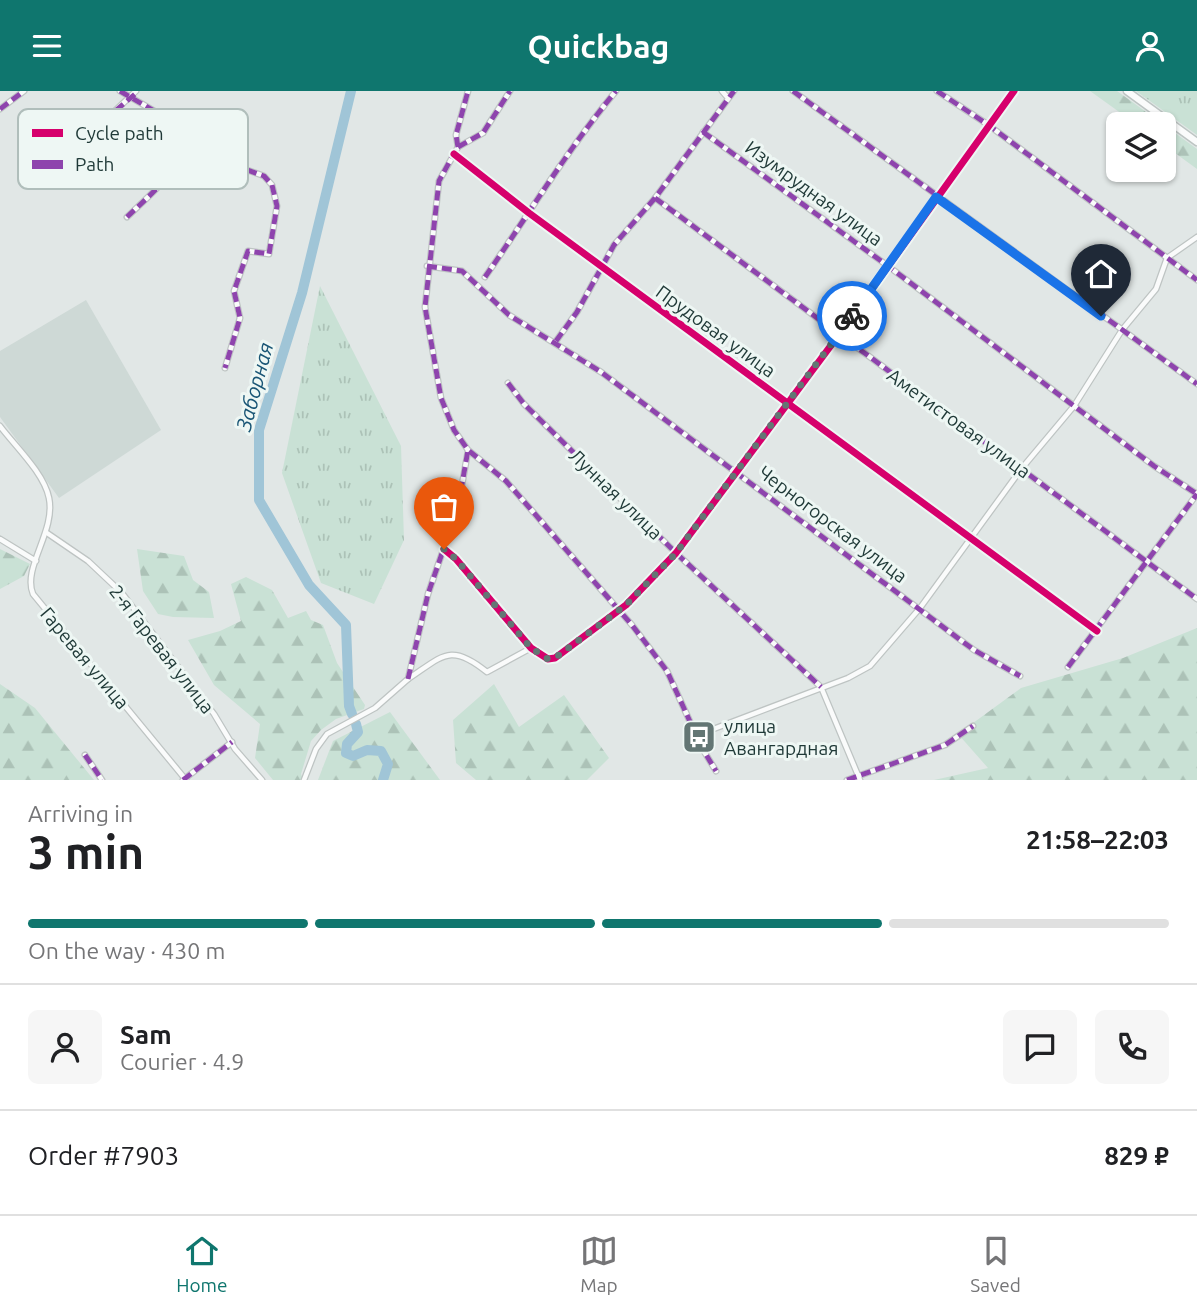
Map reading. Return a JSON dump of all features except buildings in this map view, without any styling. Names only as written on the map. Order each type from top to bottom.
[{"type":"street","points":[[0,109],[23,91]]},
{"type":"street","points":[[120,91],[151,109]]},
{"type":"street","points":[[119,109],[136,91]]},
{"type":"street","points":[[458,147],[456,135],[468,91]]},
{"type":"street","points":[[510,91],[483,134],[458,147],[439,181],[427,266],[425,307],[441,398],[456,435],[468,450],[506,481],[667,671],[695,736],[716,771]]},
{"type":"street","points":[[485,277],[574,141],[616,91]]},
{"type":"street","points":[[722,91],[728,98]]},
{"type":"street","points":[[556,341],[577,312],[601,266],[734,91]]},
{"type":"street","points":[[793,91],[1197,384]]},
{"type":"street","points":[[937,91],[987,124],[1197,281]]},
{"type":"street","points":[[444,549],[461,565],[531,648],[548,659],[555,658],[626,605],[676,553],[738,472],[888,266],[987,124],[1014,91]]},
{"type":"street","points":[[1127,91],[1197,142]]},
{"type":"street","name":"Изумрудная улица","points":[[704,132],[1196,493]]},
{"type":"street","name":"Прудовая улица","points":[[454,154],[529,213],[1097,631]]},
{"type":"street","points":[[225,368],[240,318],[234,291],[248,251],[269,254],[277,205],[272,185],[264,176],[248,170]]},
{"type":"street","points":[[127,218],[157,189]]},
{"type":"street","name":"Аметистовая улица","points":[[654,198],[1197,599]]},
{"type":"street","points":[[695,736],[870,666],[920,608],[1022,468],[1074,406],[1122,330],[1156,289],[1167,258],[1197,237]]},
{"type":"street","name":"Черногорская улица","points":[[427,266],[463,271],[509,315],[556,341],[738,472],[989,661],[1020,676]]},
{"type":"street","name":"Лунная улица","points":[[508,383],[524,404],[676,553],[821,687]]},
{"type":"street","name":"Гаревая улица","points":[[0,426],[48,493],[50,516],[47,533],[30,583],[36,600],[184,779]]},
{"type":"street","points":[[408,679],[428,594],[458,506],[468,450]]},
{"type":"street","points":[[1068,667],[1196,493],[1197,486]]},
{"type":"street","name":"2-я Гаревая улица","points":[[47,533],[88,561],[122,593],[262,780]]},
{"type":"street","points":[[0,539],[36,561]]},
{"type":"street","points":[[304,780],[313,755],[327,734],[375,708],[408,679],[438,659],[454,654],[466,655],[486,673],[531,648]]},
{"type":"street","points":[[821,687],[859,778]]},
{"type":"street","points":[[847,780],[859,778],[946,745],[973,726]]},
{"type":"street","points":[[184,779],[232,742]]},
{"type":"street","points":[[85,755],[102,780]]},
{"type":"shaded area","points":[[86,300],[161,430],[59,498],[0,417],[0,351]]},
{"type":"green space","points":[[1090,91],[1117,91],[1146,112],[1119,112]]},
{"type":"green space","points":[[1136,91],[1197,91],[1197,135],[1176,120],[1176,112],[1165,112]]},
{"type":"green space","points":[[1176,134],[1197,149],[1197,169],[1176,154]]},
{"type":"green space","points":[[320,286],[401,446],[404,540],[374,604],[321,583],[282,473]]},
{"type":"green space","points":[[0,549],[30,564],[24,576],[0,589]]},
{"type":"green space","points":[[137,549],[184,556],[193,580],[209,592],[214,618],[158,614],[143,591]]},
{"type":"green space","points":[[246,577],[272,590],[288,618],[306,611],[311,620],[323,625],[337,663],[365,705],[364,709],[336,719],[311,741],[301,774],[303,780],[273,780],[255,758],[260,724],[214,685],[188,640],[220,631],[241,621],[231,584]]},
{"type":"green space","points":[[1197,628],[1197,780],[934,780],[988,768],[958,734],[1021,688],[1123,658]]},
{"type":"green space","points":[[0,684],[35,708],[94,780],[0,780]]},
{"type":"green space","points":[[494,684],[519,727],[564,695],[609,758],[587,780],[476,780],[456,763],[453,720]]},
{"type":"green space","points":[[390,712],[440,780],[318,780],[333,741]]},
{"type":"waterway","name":"Заборная","points":[[351,91],[302,293],[259,430],[259,500],[309,585],[346,625],[349,706],[352,714]]},
{"type":"waterway","name":"Заборная","points":[[356,724],[358,732],[347,744],[346,753],[353,756],[367,750],[381,751],[388,764],[383,780]]},
{"type":"marked path","points":[[0,109],[24,91]]},
{"type":"marked path","points":[[120,91],[151,109]]},
{"type":"marked path","points":[[458,147],[456,135],[468,91]]},
{"type":"marked path","points":[[458,147],[483,133],[510,91]]},
{"type":"marked path","points":[[485,277],[565,159],[616,91]]},
{"type":"marked path","points":[[556,341],[577,312],[614,245],[655,198],[734,91]]},
{"type":"marked path","points":[[793,91],[1197,384]]},
{"type":"marked path","points":[[937,91],[987,124],[1197,280]]},
{"type":"marked path","points":[[118,109],[135,94]]},
{"type":"marked path","points":[[703,132],[888,266],[1154,466],[1197,494]]},
{"type":"marked path","points":[[456,150],[439,181],[425,307],[441,398],[454,430],[468,450],[506,481],[632,625],[667,671],[702,748],[716,771]]},
{"type":"marked path","points":[[225,368],[240,318],[234,291],[248,251],[269,254],[277,206],[272,185],[264,176],[248,170]]},
{"type":"marked path","points":[[127,217],[156,189]]},
{"type":"marked path","points":[[655,198],[1197,599]]},
{"type":"marked path","points":[[427,266],[462,271],[509,315],[601,372],[974,650],[1020,676]]},
{"type":"marked path","points":[[508,383],[524,404],[676,553],[821,687]]},
{"type":"marked path","points":[[408,679],[428,594],[458,507],[468,450]]},
{"type":"marked path","points":[[1068,667],[1197,494]]},
{"type":"marked path","points":[[847,780],[945,745],[973,726]]},
{"type":"marked path","points":[[183,780],[232,742]]},
{"type":"marked path","points":[[85,755],[102,780]]},
{"type":"cycle path","points":[[444,549],[456,559],[531,648],[548,659],[555,658],[626,605],[676,553],[838,336],[1014,91]]},
{"type":"cycle path","points":[[454,154],[529,213],[1097,631]]},
{"type":"way so far","points":[[444,549],[456,559],[531,648],[548,659],[555,658],[626,605],[676,553],[852,316]]},
{"type":"place","name":"улица Авангардная","points":[[699,737]]},
{"type":"route","points":[[852,316],[936,197],[1101,316]]}]
